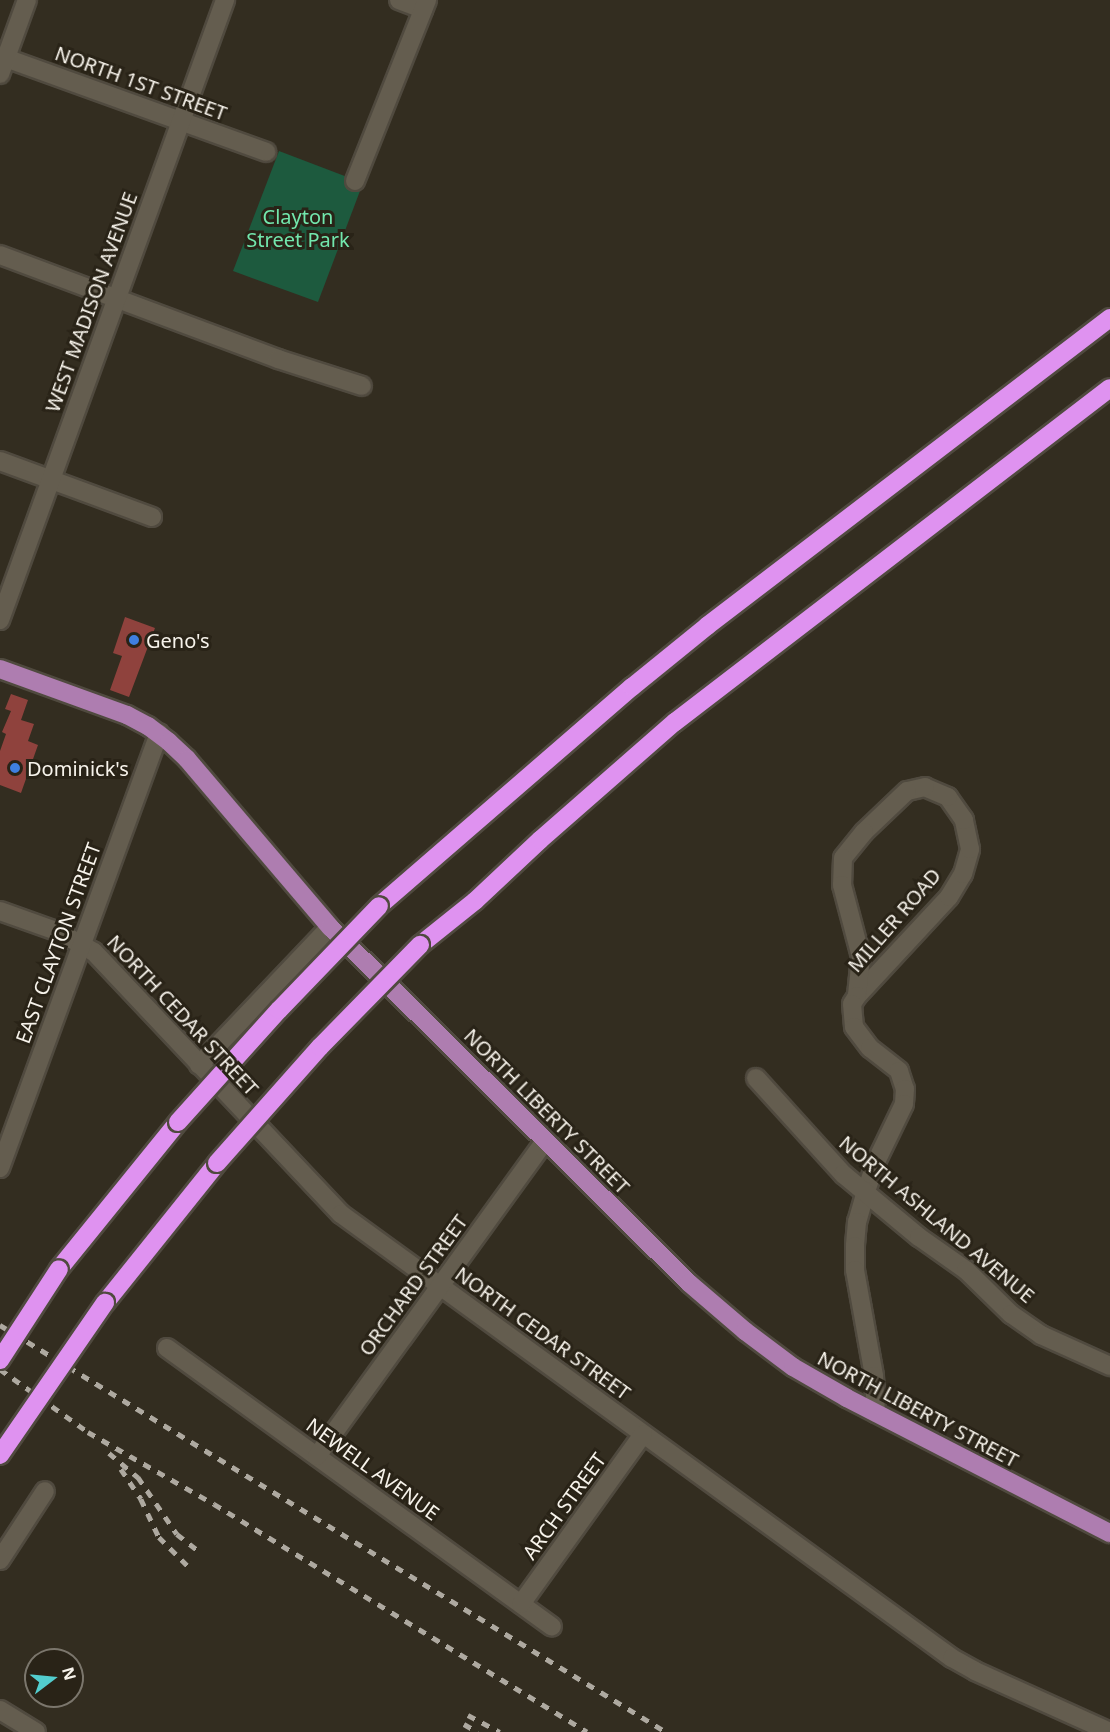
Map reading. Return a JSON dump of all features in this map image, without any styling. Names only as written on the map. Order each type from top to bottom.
[{"type":"highway","points":[[0,1360],[59,1269],[178,1122],[279,1010],[379,906],[632,687],[699,633],[1110,318]]},
{"type":"highway","points":[[0,1455],[105,1303],[217,1163],[320,1047],[420,945],[475,901],[540,840],[675,722],[1110,388]]},
{"type":"main road","name":"NORTH LIBERTY STREET","points":[[0,669],[127,715],[159,733],[187,759],[330,927],[689,1283],[745,1332],[794,1367],[876,1413],[1110,1533]]},
{"type":"street","points":[[2,62],[27,0]]},
{"type":"street","name":"WEST MADISON AVENUE","points":[[0,620],[225,0]]},
{"type":"street","points":[[355,181],[425,4],[399,0]]},
{"type":"street","name":"NORTH 1ST STREET","points":[[2,62],[181,121],[266,152]]},
{"type":"street","points":[[0,255],[278,359],[362,386]]},
{"type":"street","points":[[0,461],[152,517]]},
{"type":"street","name":"EAST CLAYTON STREET","points":[[0,1168],[159,733]]},
{"type":"street","name":"MILLER ROAD","points":[[857,996],[861,957],[842,885],[843,858],[864,832],[907,791],[926,787],[948,797],[964,820],[970,849],[963,874],[949,897],[857,996],[852,1004],[851,1015],[857,1033],[870,1048],[899,1071],[905,1089],[903,1104],[876,1162],[857,1222],[855,1270],[874,1376],[876,1413]]},
{"type":"street","name":"NORTH CEDAR STREET","points":[[0,911],[82,943],[94,952],[340,1214],[952,1658],[975,1671],[1110,1732]]},
{"type":"street","points":[[199,1065],[330,927]]},
{"type":"street","name":"NORTH ASHLAND AVENUE","points":[[756,1078],[793,1116],[843,1174],[919,1237],[966,1270],[1011,1314],[1050,1339],[1110,1366]]},
{"type":"street","name":"ORCHARD STREET","points":[[317,1456],[545,1141]]},
{"type":"street","name":"NEWELL AVENUE","points":[[166,1348],[552,1627]]},
{"type":"street","name":"ARCH STREET","points":[[521,1604],[643,1434]]},
{"type":"street","points":[[0,1560],[45,1491]]},
{"type":"street","points":[[0,1710],[36,1732]]},
{"type":"green space","name":"Clayton Street Park","points":[[279,151],[363,183],[318,302],[233,271]]},
{"type":"building","name":"Geno's","points":[[125,617],[155,628],[129,697],[110,690],[122,656],[113,653]]},
{"type":"building","name":"Dominick's","points":[[11,694],[28,700],[21,720],[34,724],[28,741],[38,745],[21,793],[0,785],[0,751],[6,734],[2,732],[11,711],[5,709]]},
{"type":"railway","points":[[0,1325],[666,1732]]},
{"type":"railway","points":[[0,1369],[88,1432],[214,1504],[587,1732]]},
{"type":"railway","points":[[109,1453],[138,1477],[177,1534],[199,1551]]},
{"type":"railway","points":[[121,1469],[141,1499],[159,1537],[188,1566]]},
{"type":"railway","points":[[468,1715],[500,1732]]},
{"type":"railway","points":[[464,1724],[478,1732]]},
{"type":"place","name":"Geno's","points":[[134,640]]},
{"type":"place","name":"Dominick's","points":[[15,768]]}]
